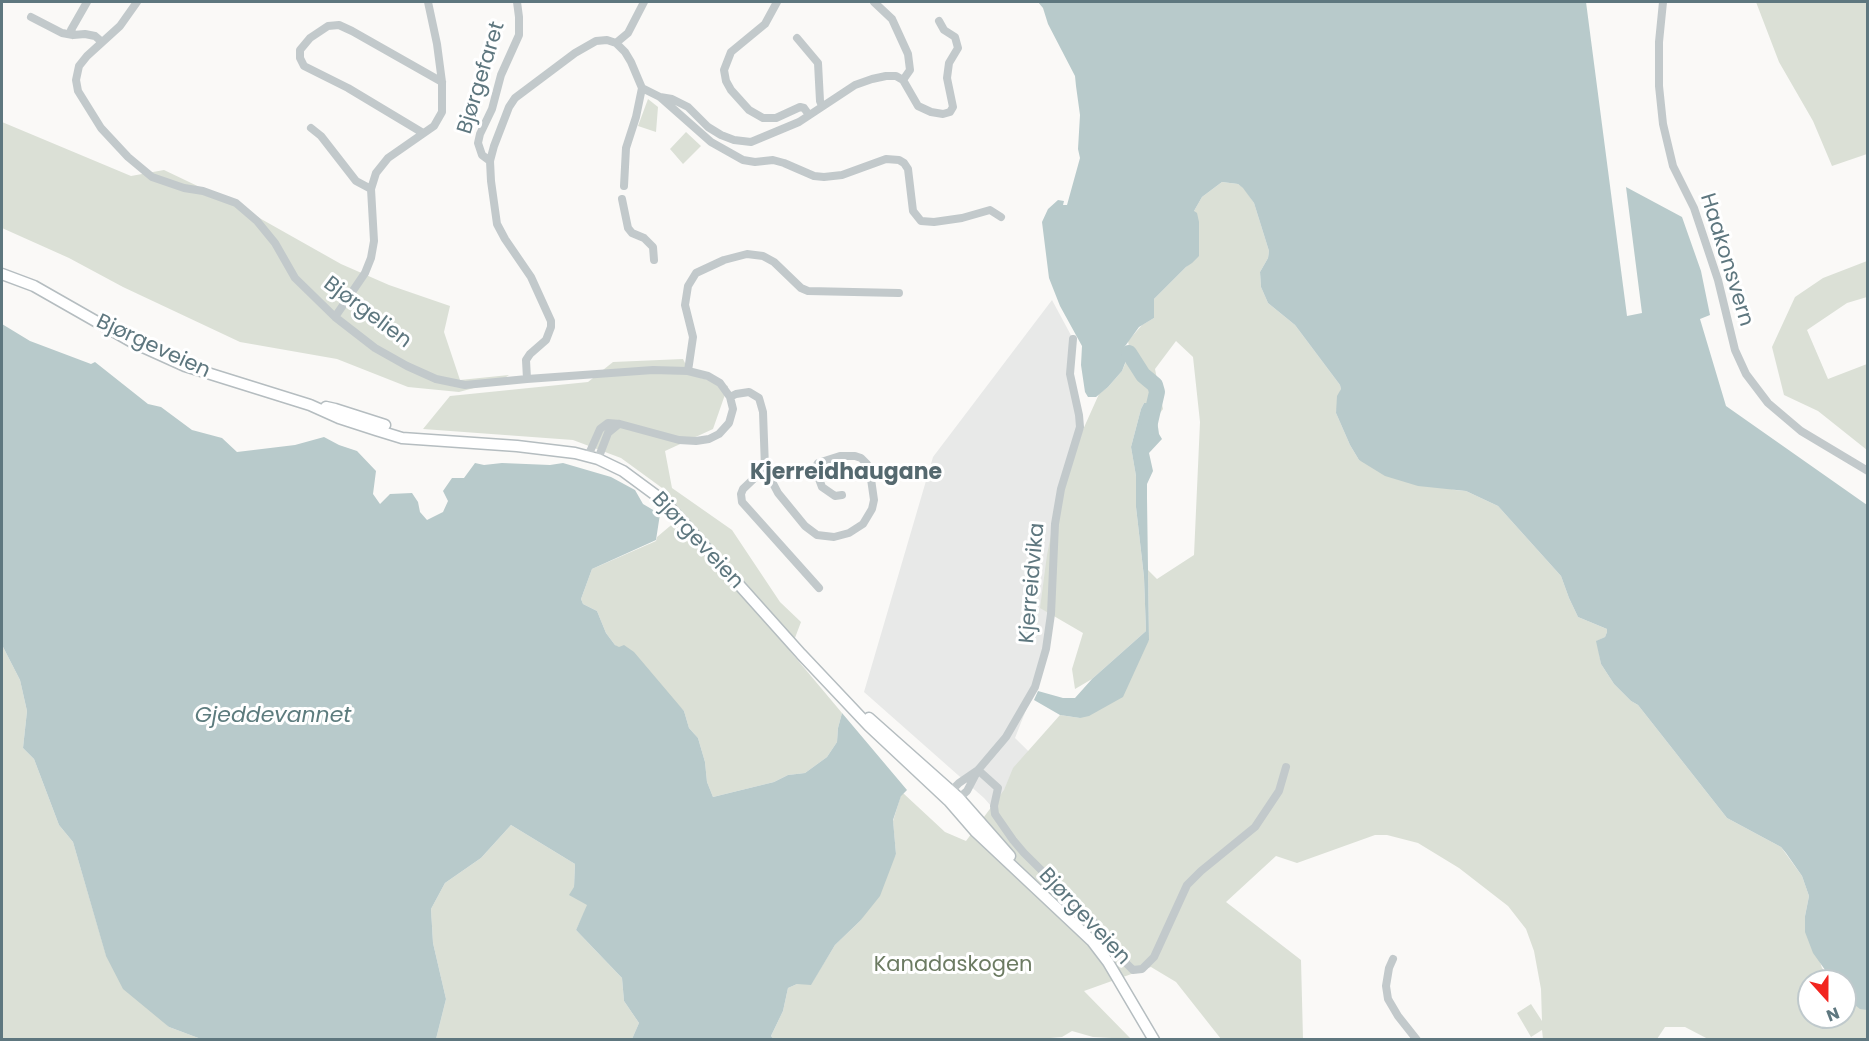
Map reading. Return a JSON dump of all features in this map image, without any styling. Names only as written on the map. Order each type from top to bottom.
[{"type":"main road","name":"Bjørgeveien","points":[[2,274],[34,286],[134,343],[185,366],[310,405],[335,409],[428,439],[517,446],[593,458],[623,471],[665,502],[869,726],[953,797],[1002,847],[1025,876],[1092,941],[1108,962],[1154,1040]]},
{"type":"street","points":[[73,35],[71,30],[87,2]]},
{"type":"street","name":"Bjørgelien","points":[[135,2],[120,26],[79,66],[76,80],[78,91],[101,128],[128,157],[152,177],[236,203],[257,221],[275,243],[295,278],[335,317],[375,348],[436,379],[465,386],[653,370],[688,371],[708,376],[720,383],[730,397]]},
{"type":"street","points":[[335,317],[364,273],[371,258],[374,241],[371,189],[376,173],[388,158],[434,126],[442,112],[442,82],[428,2]]},
{"type":"street","name":"Bjørgefaret","points":[[490,161],[482,155],[478,143],[492,109],[501,75],[519,35],[517,2]]},
{"type":"street","points":[[616,43],[628,33],[644,2]]},
{"type":"street","points":[[777,2],[765,24],[731,52],[724,70],[726,81],[749,110],[763,118],[776,118],[800,107],[804,108],[809,115]]},
{"type":"street","points":[[874,2],[892,19],[908,54],[910,70],[903,80]]},
{"type":"street","name":"Haakonsvern","points":[[1663,2],[1659,42],[1659,86],[1663,124],[1673,166],[1694,208],[1718,280],[1735,350],[1746,374],[1768,403],[1801,431],[1868,471]]},
{"type":"street","points":[[32,18],[62,33],[95,36],[102,42]]},
{"type":"street","points":[[660,97],[672,99],[688,107],[708,127],[721,135],[734,140],[751,142],[786,128],[855,86],[872,79],[896,76],[903,80],[918,106],[943,114],[950,112],[953,101],[947,78],[949,63],[958,48],[954,37],[944,30],[939,21]]},
{"type":"street","points":[[423,133],[348,88],[304,66],[300,58],[300,50],[310,38],[328,26],[339,25],[442,82]]},
{"type":"street","points":[[797,38],[818,63],[822,106]]},
{"type":"street","points":[[527,379],[526,360],[546,340],[551,321],[531,277],[497,224],[490,161],[514,98],[583,47],[596,41],[607,40],[616,43],[631,62],[642,87],[636,117],[626,148],[624,186]]},
{"type":"street","points":[[642,87],[660,97],[711,142],[743,160],[755,162],[773,160],[814,176],[824,177],[842,175],[886,159],[899,160],[908,169],[913,211],[921,221],[934,222],[962,218],[990,210],[1001,217]]},
{"type":"street","points":[[311,128],[321,136],[356,181],[371,189]]},
{"type":"street","points":[[622,199],[627,228],[644,238],[653,247],[654,260]]},
{"type":"street","points":[[688,371],[693,337],[685,305],[688,286],[696,273],[724,260],[747,254],[763,256],[774,262],[801,288],[808,291],[899,293]]},
{"type":"street","name":"Kjerreidvika","points":[[953,797],[967,791],[978,770],[1006,737],[1020,715],[1035,687],[1046,649],[1051,614],[1055,524],[1061,489],[1080,427],[1070,374],[1073,339]]},
{"type":"street","points":[[593,458],[600,429],[608,423],[620,424],[679,440],[709,439],[719,434],[729,423],[733,409],[730,397],[749,392],[759,398],[763,412],[765,468],[774,487],[805,526],[817,535],[842,536],[856,529],[869,516],[874,500],[873,490],[867,464],[861,458],[840,456],[818,463],[815,468],[822,487],[835,496],[842,495]]},
{"type":"street","points":[[765,468],[743,489],[742,502],[819,588]]},
{"type":"street","name":"Bjørgeveien","points":[[978,770],[998,788],[994,806],[995,814],[1013,840],[1110,938],[1127,964],[1134,970],[1142,969],[1154,957],[1187,885],[1255,827],[1279,791],[1286,767]]},
{"type":"street","points":[[1393,959],[1386,986],[1388,999],[1412,1038]]},
{"type":"shaded area","points":[[1052,300],[1073,339],[1070,374],[1080,416],[1051,614],[1035,687],[1015,738],[1155,876],[1042,864],[984,798],[864,692],[933,457]]},
{"type":"green space","points":[[1756,2],[1867,2],[1867,154],[1832,166],[1813,121],[1779,62]]},
{"type":"green space","points":[[648,99],[658,107],[656,132],[638,126]]},
{"type":"green space","points":[[2,122],[131,176],[164,170],[231,202],[341,264],[389,285],[450,306],[444,332],[460,380],[509,375],[500,381],[459,392],[408,387],[337,359],[240,342],[123,287],[69,258],[2,228]]},
{"type":"green space","points":[[686,132],[701,146],[683,164],[670,149]]},
{"type":"green space","name":"Kanadaskogen","points":[[1222,182],[1238,184],[1244,188],[1254,203],[1269,251],[1268,258],[1260,272],[1261,287],[1268,303],[1295,325],[1340,385],[1336,413],[1359,460],[1455,490],[1466,491],[1498,506],[1561,576],[1578,617],[1607,629],[1605,637],[1597,641],[1601,664],[1614,684],[1638,705],[1727,818],[1781,847],[1802,876],[1809,896],[1805,916],[1823,969],[1797,969],[1797,1029],[1857,1029],[1857,1006],[1868,1010],[1867,1039],[1708,1039],[1685,1027],[1665,1027],[1657,1039],[1543,1039],[1542,1030],[1531,1037],[1517,1013],[1531,1004],[1542,1021],[1541,989],[1534,951],[1526,929],[1508,906],[1459,868],[1418,843],[1387,835],[1375,835],[1297,863],[1276,856],[1226,902],[1301,960],[1303,1039],[1221,1039],[1176,982],[1151,967],[1084,991],[1131,1039],[1093,1037],[1072,1031],[1062,1037],[1028,1040],[773,1040],[771,1036],[783,1011],[788,988],[797,984],[811,984],[835,945],[860,921],[896,854],[893,821],[901,795],[903,793],[945,832],[966,841],[1004,790],[1013,768],[1060,715],[1080,718],[1149,640],[1148,570],[1157,579],[1194,555],[1200,422],[1193,357],[1176,341],[1155,369],[1163,409],[1157,417],[1155,406],[1144,403],[1131,447],[1136,476],[1136,507],[1144,577],[1146,631],[1092,679],[1075,689],[1072,669],[1083,633],[1040,608],[1047,555],[1058,501],[1077,443],[1099,394],[1122,371],[1130,352],[1128,341],[1142,325],[1154,318],[1154,299],[1189,264],[1194,211],[1202,197]]},
{"type":"green space","points":[[1867,261],[1867,297],[1847,303],[1807,330],[1828,379],[1867,364],[1867,450],[1818,411],[1784,395],[1772,347],[1795,297],[1823,278]]},
{"type":"green space","points":[[683,359],[691,375],[728,386],[713,429],[665,451],[672,488],[732,530],[780,602],[801,622],[790,651],[842,713],[837,742],[827,757],[805,773],[788,775],[774,782],[713,797],[707,782],[705,762],[698,738],[689,728],[684,711],[615,645],[606,633],[597,611],[583,604],[581,599],[592,569],[656,541],[657,537],[682,516],[669,493],[621,458],[573,440],[423,429],[450,396],[588,382],[613,362]]},
{"type":"green space","points":[[2,645],[20,680],[27,711],[23,748],[34,759],[59,825],[73,842],[106,955],[169,1027],[201,1039],[2,1039]]},
{"type":"green space","points":[[511,825],[575,864],[574,887],[588,905],[576,930],[622,978],[624,1001],[639,1023],[632,1039],[436,1039],[446,999],[433,943],[431,909],[445,883],[481,858]]},
{"type":"water","points":[[1038,2],[1586,2],[1627,316],[1642,313],[1626,187],[1682,217],[1701,271],[1710,315],[1700,319],[1726,406],[1867,505],[1867,1010],[1857,1007],[1857,969],[1824,969],[1813,953],[1805,932],[1809,896],[1802,876],[1786,853],[1781,847],[1727,818],[1638,705],[1614,684],[1601,664],[1596,641],[1605,637],[1607,629],[1578,617],[1561,576],[1498,506],[1466,491],[1418,486],[1385,476],[1359,460],[1336,413],[1340,385],[1295,325],[1268,303],[1261,287],[1260,272],[1268,258],[1269,251],[1254,203],[1238,184],[1222,182],[1202,197],[1194,211],[1197,213],[1199,222],[1199,256],[1154,299],[1154,318],[1139,327],[1123,349],[1129,353],[1122,371],[1096,397],[1088,397],[1085,392],[1081,365],[1082,346],[1060,306],[1049,278],[1042,222],[1048,209],[1058,200],[1064,201],[1063,205],[1067,205],[1080,158],[1078,149],[1080,115],[1075,76],[1048,24],[1043,8]]},
{"type":"water","name":"Gjeddevannet","points":[[2,324],[30,341],[91,364],[95,362],[148,404],[161,407],[192,430],[222,438],[237,452],[295,445],[324,437],[357,451],[376,471],[373,494],[380,504],[390,494],[412,493],[418,502],[420,512],[427,520],[443,512],[448,501],[443,491],[452,478],[464,478],[475,463],[550,465],[563,463],[611,477],[635,490],[643,504],[660,514],[656,540],[592,569],[581,599],[583,604],[597,611],[606,633],[615,645],[619,647],[624,645],[634,652],[684,711],[689,728],[698,738],[705,762],[707,782],[713,797],[774,782],[788,775],[805,773],[827,757],[837,742],[842,713],[907,790],[901,796],[893,820],[896,854],[880,896],[860,921],[835,945],[811,985],[797,984],[788,988],[783,1011],[771,1036],[773,1039],[632,1039],[639,1023],[624,1001],[622,978],[576,930],[587,905],[569,895],[574,887],[575,864],[511,825],[481,858],[445,883],[431,909],[433,943],[446,999],[436,1039],[201,1039],[169,1027],[123,989],[106,956],[73,842],[59,825],[34,759],[23,748],[27,711],[20,680],[2,645]]},
{"type":"water","points":[[1144,403],[1155,406],[1159,434],[1162,439],[1149,453],[1153,471],[1147,484],[1149,640],[1123,697],[1089,716],[1080,718],[1060,715],[1034,700],[1038,691],[1063,698],[1075,698],[1092,679],[1146,631],[1144,577],[1136,507],[1136,476],[1131,447]]},
{"type":"waterway","points":[[1129,353],[1143,375],[1155,385],[1157,392],[1149,427]]},
{"type":"district","name":"Kjerreidhaugane","points":[[846,473]]}]
